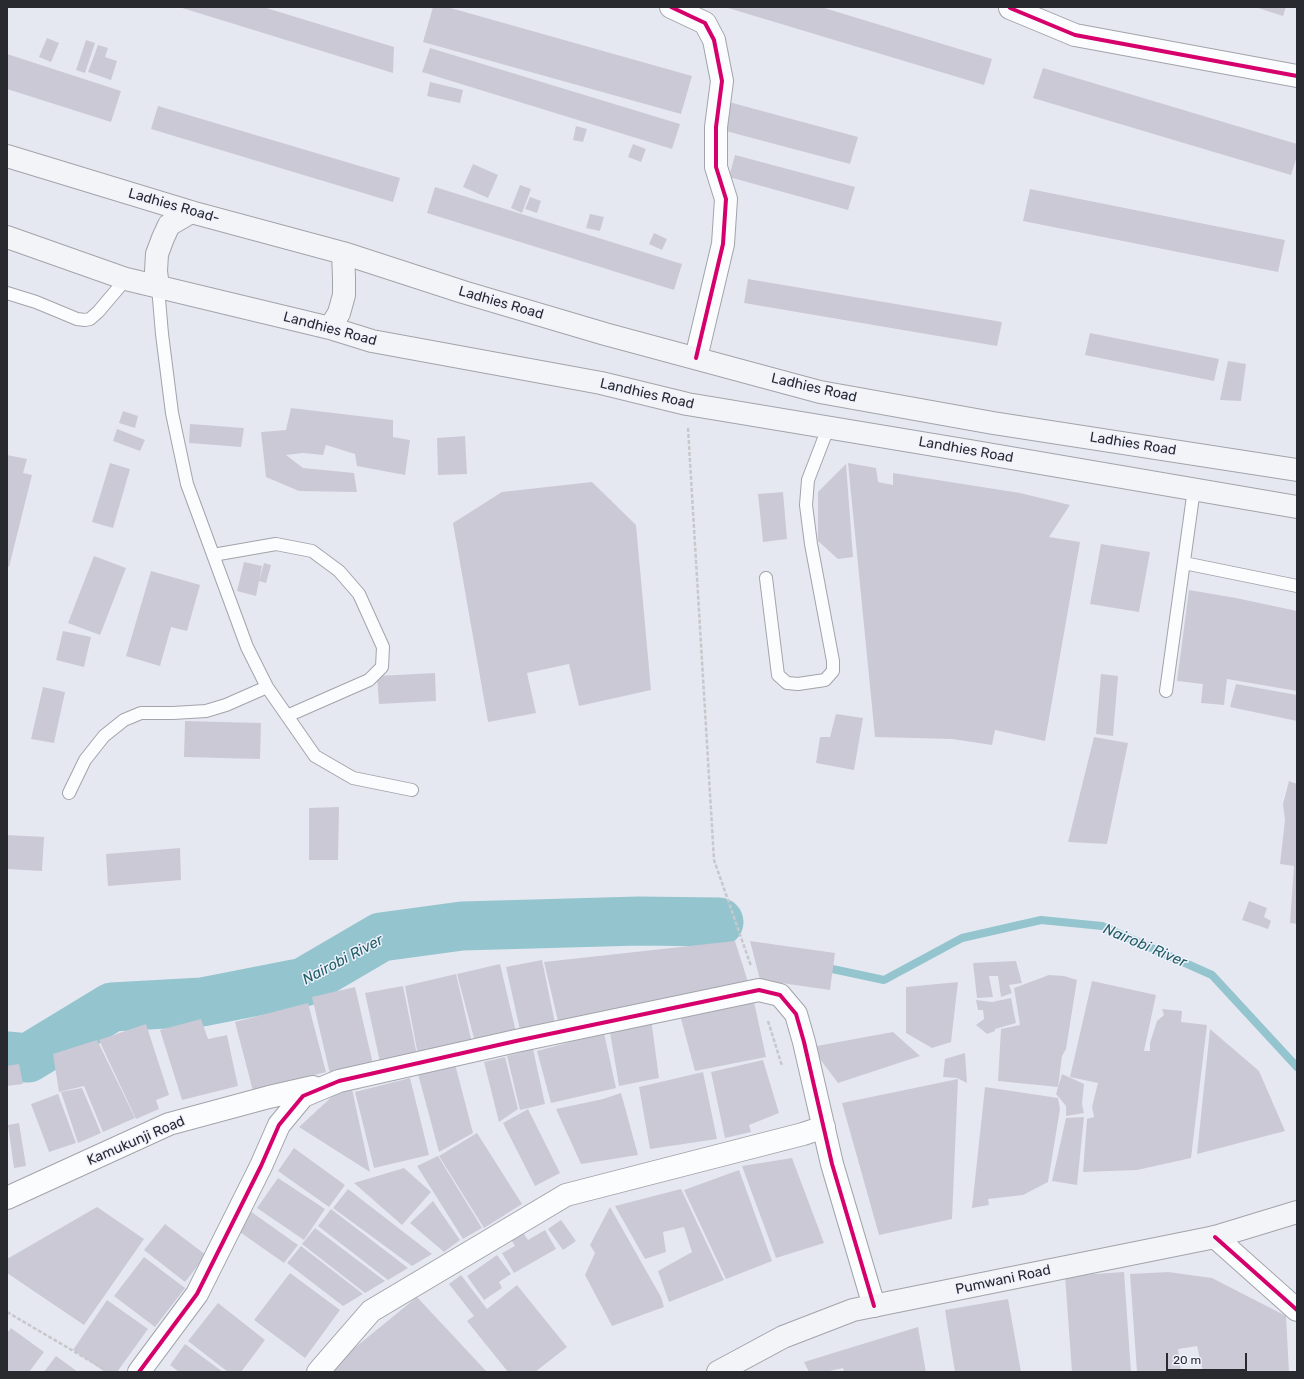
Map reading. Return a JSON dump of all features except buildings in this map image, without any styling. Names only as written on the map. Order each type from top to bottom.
[{"type":"main road","name":"Ladhies Road-","points":[[7,156],[191,212],[343,253]]},
{"type":"main road","points":[[158,286],[156,271],[158,254],[163,238],[169,225],[191,212]]},
{"type":"main road","name":"Landhies Road","points":[[7,237],[126,279],[330,328],[372,341],[601,383],[687,404],[1297,507]]},
{"type":"main road","name":"Ladhies Road","points":[[343,253],[463,292],[605,334],[820,392],[993,423],[1297,470]]},
{"type":"main road","points":[[330,328],[339,313],[344,295],[343,253]]},
{"type":"main road","name":"Pumwani Road","points":[[718,1372],[783,1337],[853,1310],[1215,1236],[1297,1212]]},
{"type":"street","points":[[671,7],[705,23],[714,40],[722,81],[716,128],[716,167],[726,199],[724,244],[696,358]]},
{"type":"street","points":[[1010,7],[1075,35],[1297,76]]},
{"type":"street","points":[[139,1372],[196,1294],[261,1166],[279,1125],[302,1096],[339,1081],[516,1040],[759,990],[780,995],[796,1014],[832,1164],[874,1306]]},
{"type":"street","name":"Kamukunji Road","points":[[7,1198],[169,1124],[268,1097],[339,1081]]},
{"type":"street","points":[[318,1372],[371,1311],[566,1195],[803,1134],[824,1127]]},
{"type":"street","points":[[1215,1236],[1297,1310]]},
{"type":"lane","points":[[7,294],[36,302],[77,319],[85,320],[90,319],[98,312],[126,279]]},
{"type":"lane","points":[[158,286],[162,334],[172,413],[187,484],[247,647],[267,687],[315,756],[353,778],[412,790]]},
{"type":"lane","points":[[766,578],[778,675],[786,683],[798,684],[825,680],[833,671],[833,661],[811,544],[806,506],[808,480],[828,428]]},
{"type":"lane","points":[[1166,691],[1194,489]]},
{"type":"lane","points":[[213,554],[276,544],[312,550],[339,571],[360,594],[383,647],[382,667],[369,680],[287,716]]},
{"type":"lane","points":[[1184,563],[1297,586]]},
{"type":"lane","points":[[69,793],[85,760],[104,736],[124,720],[141,713],[206,711],[226,705],[267,687]]},
{"type":"path","points":[[687,404],[714,860],[759,990],[784,1074]]},
{"type":"path","points":[[7,1312],[109,1372]]},
{"type":"waterway","name":"Nairobi River","points":[[823,967],[884,980],[962,938],[1041,920],[1102,926],[1212,975],[1297,1067]]},
{"type":"waterway","name":"Nairobi River","points":[[7,1056],[28,1058],[112,1007],[202,1002],[304,982],[381,937],[462,926],[639,921],[719,922]]},
{"type":"cycle path","points":[[671,7],[705,23],[714,40],[722,81],[716,127],[716,167],[726,199],[723,244],[696,358]]},
{"type":"cycle path","points":[[1010,8],[1075,35],[1297,76]]},
{"type":"cycle path","points":[[139,1372],[197,1294],[261,1166],[279,1125],[303,1096],[339,1081],[516,1041],[759,990],[780,995],[796,1014],[804,1042],[832,1164],[874,1306]]},
{"type":"cycle path","points":[[1215,1237],[1297,1310]]}]
